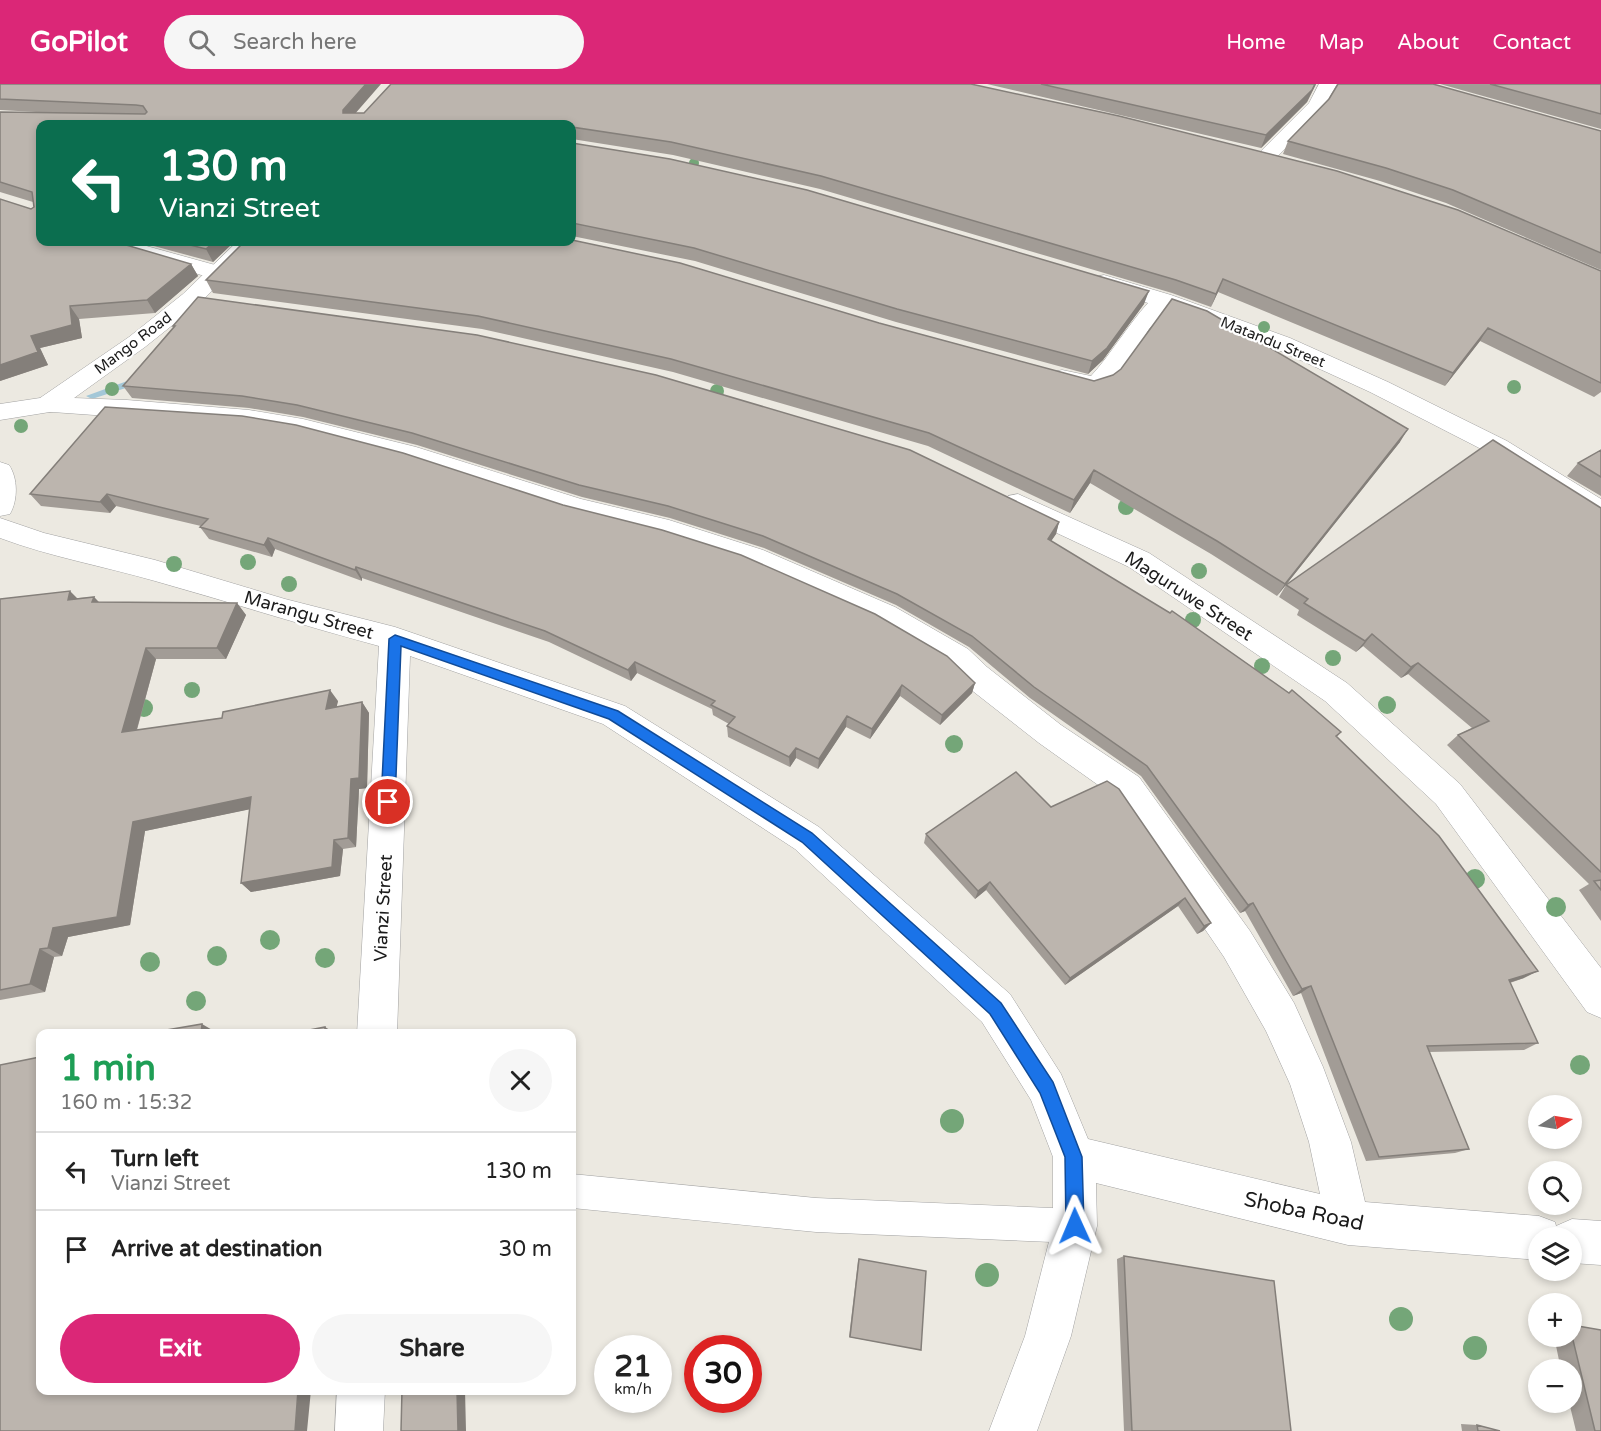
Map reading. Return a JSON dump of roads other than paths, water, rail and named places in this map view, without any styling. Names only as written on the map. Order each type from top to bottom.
[{"type":"street","points":[[1267,156],[1316,106],[1328,84]]},
{"type":"street","points":[[1244,151],[1287,162]]},
{"type":"street","points":[[125,246],[218,273]]},
{"type":"street","name":"Mango Road","points":[[0,412],[47,405],[137,342],[191,298],[244,246]]},
{"type":"street","name":"Matandu Street","points":[[1086,276],[1162,300],[1282,343],[1380,387],[1498,447],[1601,512]]},
{"type":"street","points":[[191,298],[219,302]]},
{"type":"street","points":[[1045,372],[1076,382],[1091,384],[1099,382],[1119,360],[1140,326],[1162,300]]},
{"type":"street","points":[[47,405],[127,408],[249,418],[303,427],[416,456],[577,508],[669,530],[753,557],[885,615],[957,657],[976,676],[1050,734],[1127,787],[1237,944],[1280,1017],[1309,1081],[1330,1142],[1348,1223]]},
{"type":"street","points":[[0,471],[2,499],[0,507]]},
{"type":"street","name":"Maguruwe Street","points":[[991,490],[1139,560],[1336,692],[1448,794],[1601,999]]},
{"type":"street","name":"Marangu Street","points":[[0,528],[39,542],[155,570],[285,610],[395,639],[614,715],[807,838],[996,1008],[1047,1088],[1074,1157],[1075,1226],[1048,1336],[1013,1431]]},
{"type":"street","name":"Vianzi Street","points":[[377,1029],[395,639]]},
{"type":"street","name":"Shoba Road","points":[[1074,1157],[1348,1223],[1528,1237]]},
{"type":"street","points":[[1582,1242],[1601,1243]]},
{"type":"street","points":[[359,1431],[361,1395]]},
{"type":"lane","points":[[576,1191],[816,1215],[1075,1226]]},
{"type":"waterway","points":[[92,396],[134,382],[140,374]]}]
